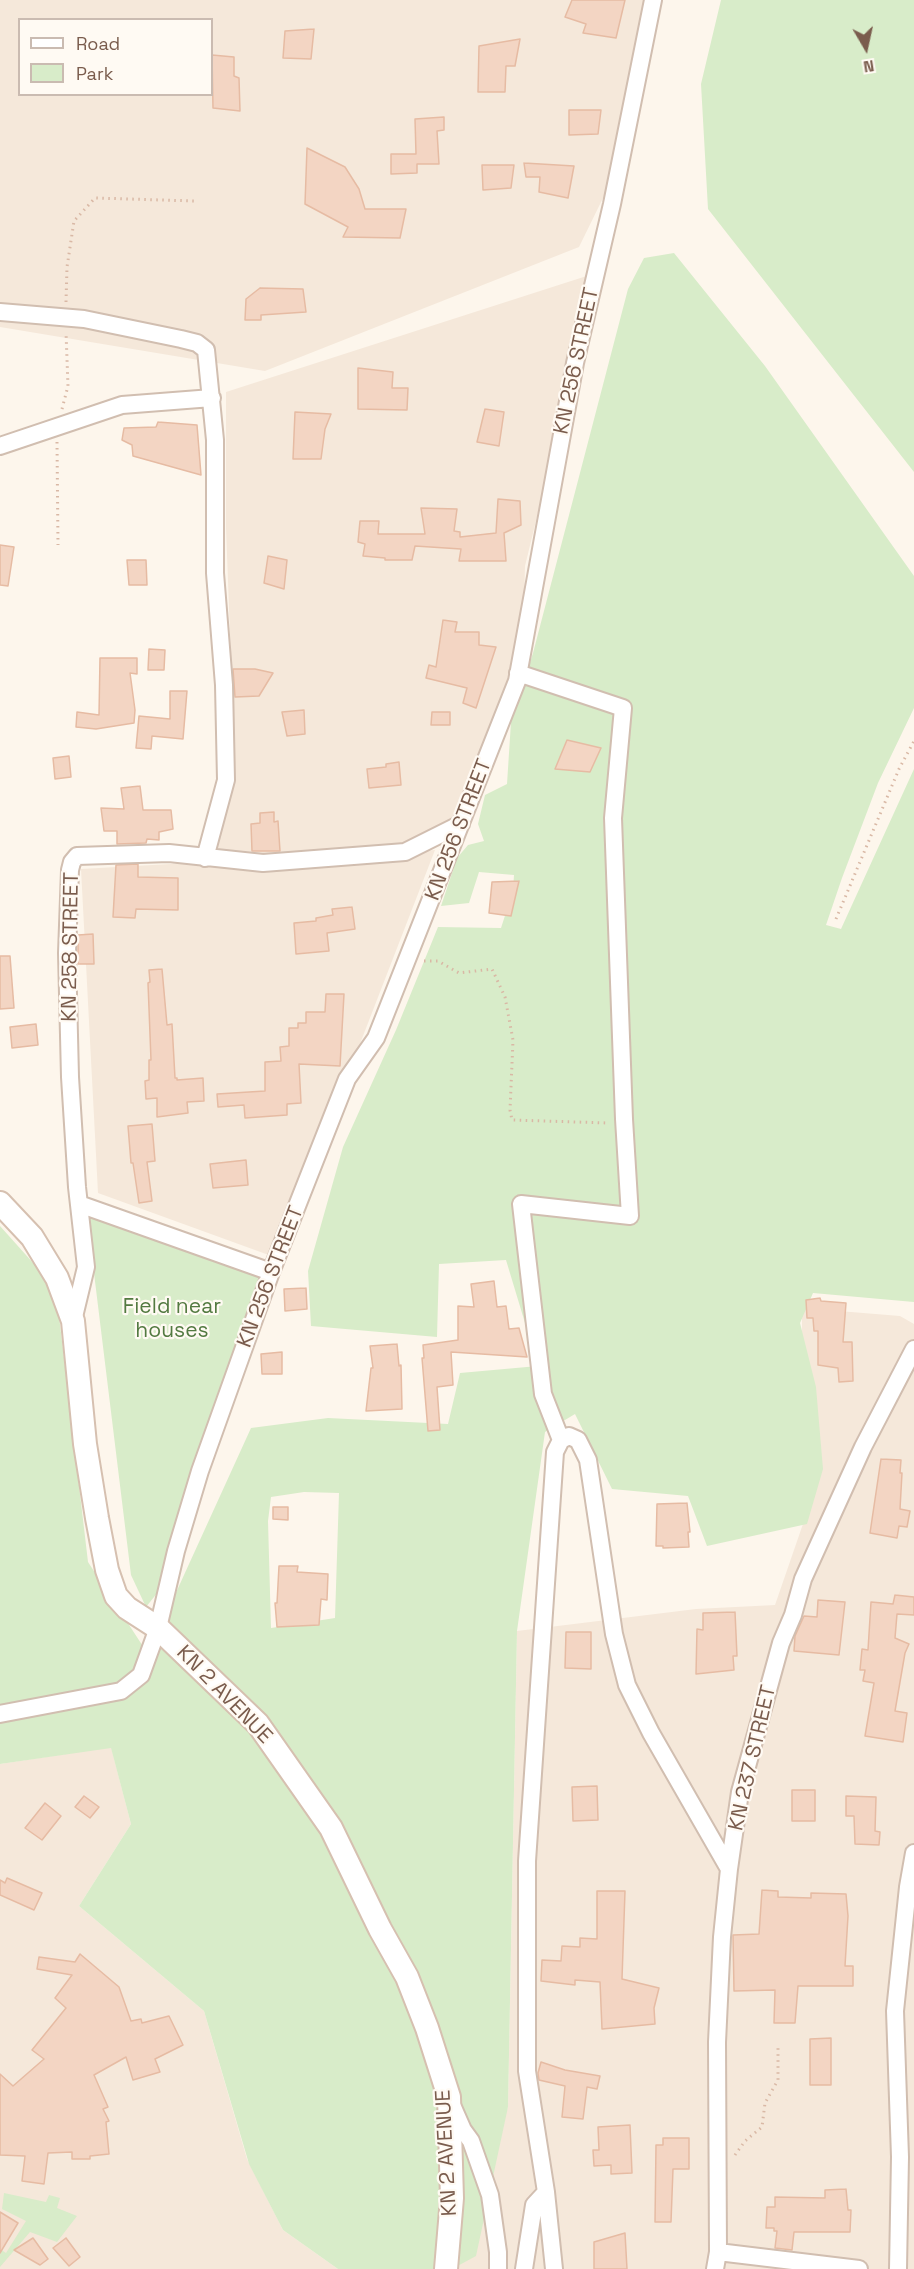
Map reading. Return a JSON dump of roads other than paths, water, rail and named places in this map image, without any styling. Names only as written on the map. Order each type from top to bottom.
[{"type":"main road","name":"KN 2 AVENUE","points":[[0,1203],[37,1245],[57,1278],[73,1321],[85,1444],[107,1570],[116,1596],[127,1608],[158,1628],[258,1724],[331,1828],[380,1929],[407,1977],[427,2028],[449,2097],[452,2198],[446,2269]]},
{"type":"street","name":"KN 256 STREET","points":[[0,1714],[121,1691],[141,1675],[158,1628],[176,1551],[200,1471],[270,1272],[347,1078],[376,1038],[513,690],[575,363],[612,204],[653,0]]},
{"type":"street","points":[[0,312],[84,319],[197,343],[206,350],[215,440],[215,573],[224,685],[226,780],[205,858]]},
{"type":"street","points":[[0,446],[123,405],[212,398]]},
{"type":"street","points":[[518,673],[623,708],[613,818],[624,1124],[630,1216],[521,1204],[543,1394],[561,1440]]},
{"type":"street","name":"KN 258 STREET","points":[[73,1321],[86,1267],[70,1088],[67,953],[72,862],[77,856],[169,853],[263,863],[405,852],[461,824]]},
{"type":"street","points":[[79,1204],[270,1272]]},
{"type":"street","name":"KN 237 STREET","points":[[715,2269],[717,2252],[717,2042],[722,1936],[740,1792],[781,1644],[794,1615],[803,1579],[863,1447],[914,1349]]},
{"type":"street","points":[[554,2269],[546,2192],[527,2071],[527,1861],[555,1452],[561,1440],[569,1436],[578,1440],[588,1460],[614,1634],[627,1685],[651,1733],[729,1869]]},
{"type":"street","points":[[898,2269],[900,2157],[895,2011],[908,1887],[914,1853]]},
{"type":"street","points":[[449,2097],[463,2130],[471,2141],[490,2195],[498,2252],[498,2269]]},
{"type":"street","points":[[524,2269],[534,2205],[546,2192]]},
{"type":"street","points":[[717,2252],[859,2269]]},
{"type":"park label","name":"Field near houses","points":[[172,1319]]}]
